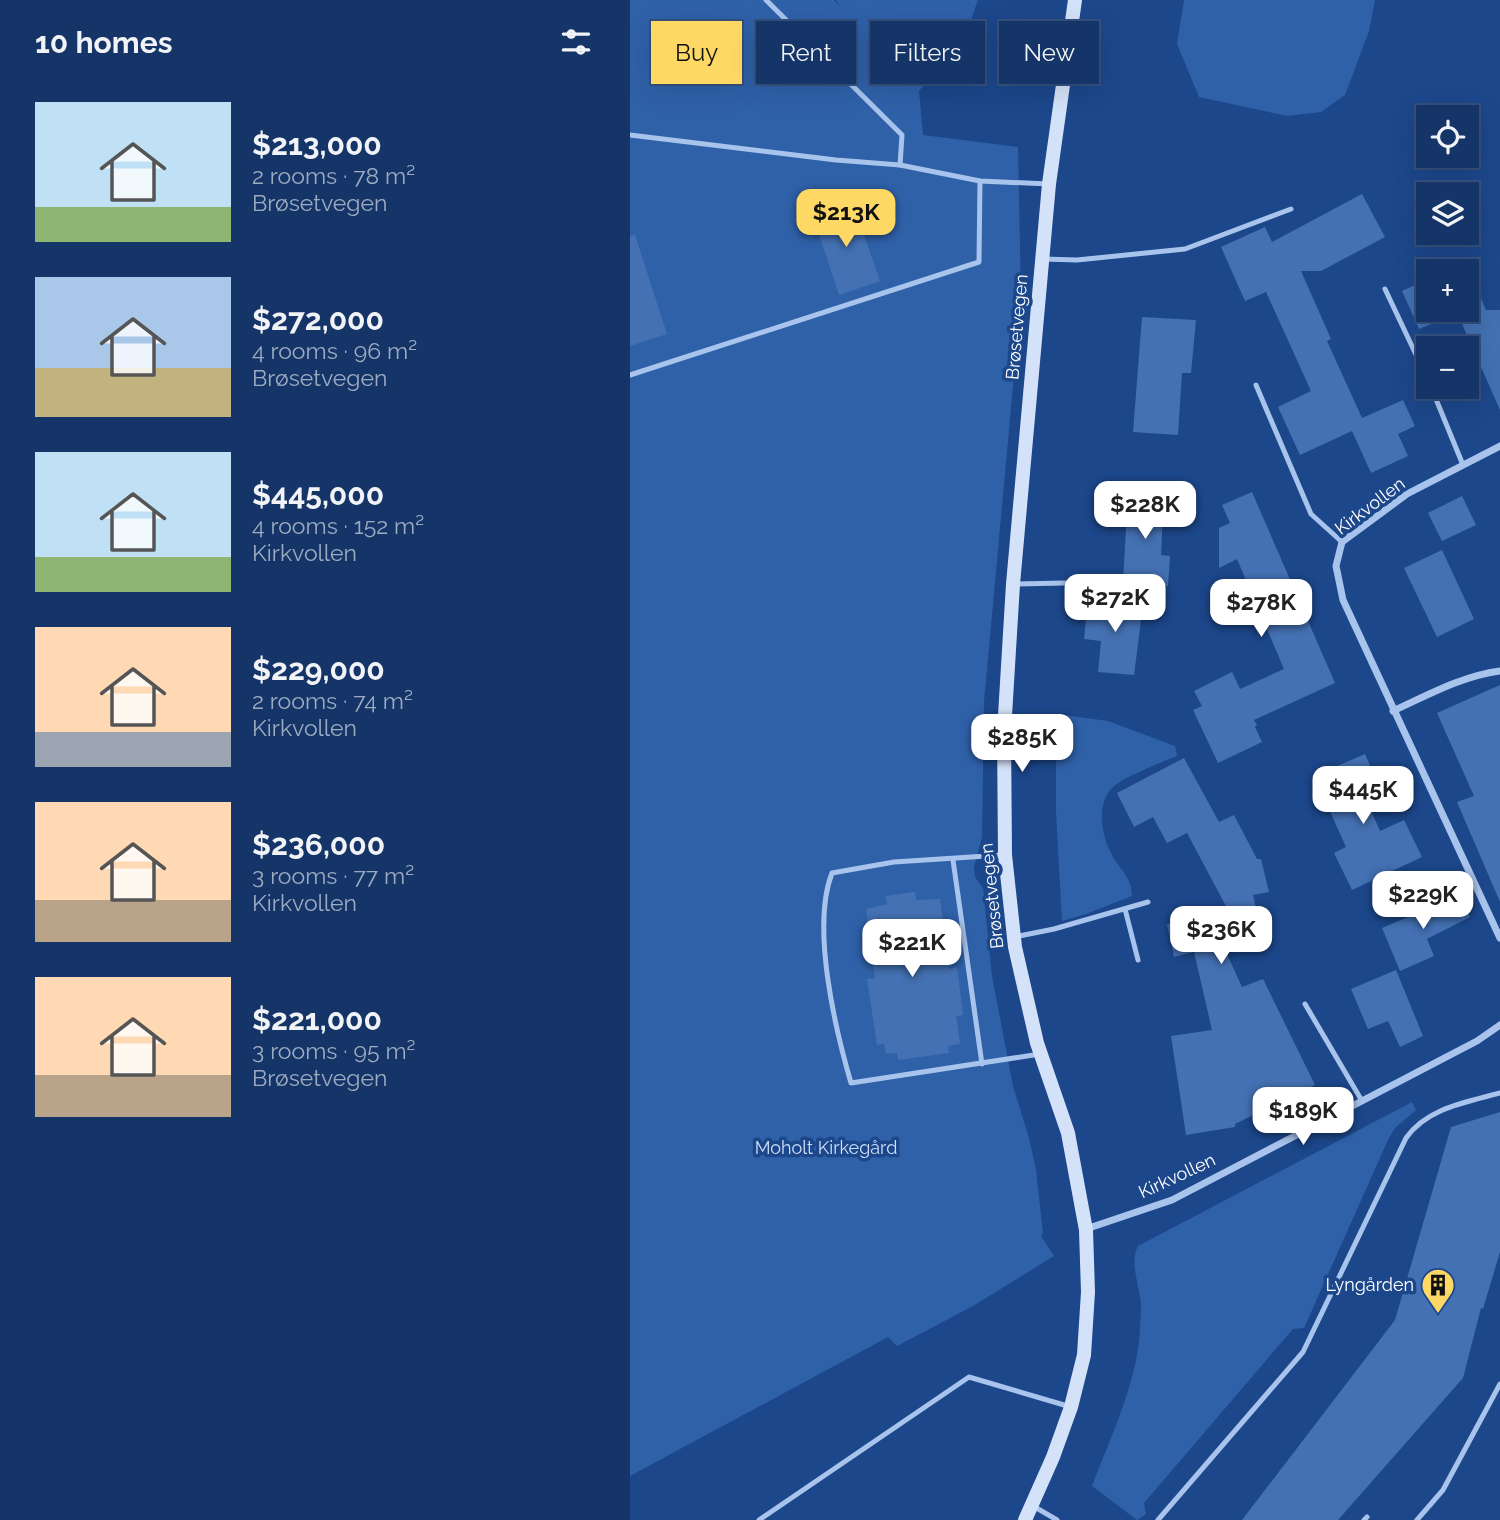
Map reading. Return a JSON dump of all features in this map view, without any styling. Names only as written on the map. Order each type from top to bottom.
[{"type":"street","name":"Brøsetvegen","points":[[1025,1520],[1033,1506],[1071,1406],[1084,1354],[1088,1292],[1086,1230],[1068,1133],[1040,1054],[1014,937],[1005,855],[1004,732],[1013,584],[1049,184],[1075,0]]},
{"type":"street","name":"Kirkvollen","points":[[1500,446],[1407,495],[1342,542],[1336,566],[1343,600],[1500,938]]},
{"type":"street","points":[[1394,711],[1439,690],[1482,674],[1500,671]]},
{"type":"street","name":"Kirkvollen","points":[[1086,1230],[1172,1200],[1477,1041],[1500,1025]]},
{"type":"lane","points":[[766,0],[902,135],[900,165]]},
{"type":"lane","points":[[630,135],[900,165],[980,181],[1049,184]]},
{"type":"lane","points":[[630,375],[979,262],[980,181]]},
{"type":"lane","points":[[1042,259],[1077,260],[1185,249],[1291,209]]},
{"type":"lane","points":[[1385,289],[1416,355]]},
{"type":"lane","points":[[1256,384],[1311,514],[1342,542]]},
{"type":"lane","points":[[1436,399],[1463,465]]},
{"type":"lane","points":[[1013,584],[1112,582]]},
{"type":"lane","points":[[1005,855],[894,862],[832,873],[825,891],[823,922],[831,1001],[851,1083],[1040,1054]]},
{"type":"lane","points":[[953,860],[982,1064]]},
{"type":"lane","points":[[1014,937],[1148,902]]},
{"type":"lane","points":[[1125,909],[1138,960]]},
{"type":"lane","points":[[1305,1004],[1362,1101]]},
{"type":"lane","points":[[1158,1520],[1303,1352],[1406,1138],[1415,1125],[1445,1109],[1500,1093]]},
{"type":"lane","points":[[759,1520],[969,1377],[1071,1406]]},
{"type":"lane","points":[[1417,1520],[1443,1490],[1500,1384]]},
{"type":"lane","points":[[1033,1506],[1057,1520]]},
{"type":"green space","name":"Moholt Kirkegård","points":[[630,0],[834,0],[840,6],[836,0],[978,0],[971,21],[870,21],[870,84],[926,84],[919,91],[923,135],[1018,147],[1021,299],[984,702],[982,837],[974,867],[975,877],[983,888],[992,976],[1013,1086],[1036,1170],[1043,1233],[1041,1236],[1054,1256],[973,1306],[897,1346],[888,1337],[630,1476]]},
{"type":"green space","points":[[1184,0],[1375,0],[1369,31],[1345,95],[1321,112],[1287,116],[1199,97],[1177,44]]},
{"type":"green space","points":[[1056,714],[1108,721],[1175,746],[1177,756],[1117,784],[1104,801],[1102,819],[1105,837],[1111,853],[1127,878],[1132,896],[1062,921],[1056,812]]},
{"type":"green space","points":[[1412,1102],[1416,1110],[1395,1128],[1388,1140],[1304,1328],[1293,1329],[1144,1503],[1146,1514],[1137,1520],[1092,1486],[1120,1416],[1136,1362],[1141,1310],[1135,1267],[1138,1246]]},
{"type":"building","points":[[1362,194],[1385,237],[1321,271],[1301,271],[1331,339],[1327,341],[1362,418],[1403,400],[1415,426],[1398,434],[1408,456],[1371,473],[1352,431],[1300,455],[1278,407],[1311,391],[1266,292],[1245,301],[1221,247],[1265,227],[1272,242]]},
{"type":"building","points":[[853,203],[880,281],[839,295],[813,216]]},
{"type":"building","points":[[635,235],[667,334],[630,346],[630,236]]},
{"type":"building","points":[[1416,285],[1416,322],[1436,322],[1419,329],[1402,291]]},
{"type":"building","points":[[1479,294],[1486,310],[1500,310],[1500,410],[1479,362],[1479,336],[1467,336],[1461,322],[1479,322]]},
{"type":"building","points":[[1142,317],[1196,320],[1191,373],[1182,373],[1178,435],[1133,432]]},
{"type":"building","points":[[1128,492],[1164,494],[1161,555],[1170,556],[1168,586],[1123,583]]},
{"type":"building","points":[[1252,492],[1335,683],[1254,720],[1262,742],[1218,763],[1193,710],[1202,706],[1194,691],[1232,672],[1240,689],[1284,669],[1237,559],[1219,568],[1219,528],[1230,523],[1222,505]]},
{"type":"building","points":[[1462,496],[1476,525],[1442,541],[1428,513]]},
{"type":"building","points":[[1442,550],[1474,619],[1437,637],[1404,568]]},
{"type":"building","points":[[1088,599],[1143,605],[1134,675],[1098,672],[1101,641],[1084,639]]},
{"type":"building","points":[[1500,685],[1500,902],[1457,802],[1474,796],[1437,713]]},
{"type":"building","points":[[1365,754],[1376,779],[1360,786],[1380,831],[1404,820],[1422,857],[1352,890],[1334,853],[1346,847],[1314,776]]},
{"type":"building","points":[[1184,758],[1219,822],[1234,815],[1257,859],[1261,859],[1269,892],[1253,895],[1262,933],[1225,950],[1242,987],[1263,979],[1315,1085],[1235,1124],[1235,1127],[1186,1135],[1171,1036],[1212,1030],[1194,952],[1174,957],[1167,924],[1228,910],[1187,833],[1167,843],[1153,817],[1134,827],[1117,793]]},
{"type":"building","points":[[915,892],[916,900],[940,899],[949,969],[957,967],[963,1015],[956,1016],[960,1044],[948,1046],[949,1053],[898,1060],[897,1053],[886,1054],[884,1044],[877,1045],[867,979],[875,978],[866,909],[887,904],[886,896]]},
{"type":"building","points":[[1460,895],[1470,917],[1427,939],[1434,956],[1400,971],[1382,928]]},
{"type":"building","points":[[1396,970],[1423,1036],[1400,1047],[1388,1021],[1368,1029],[1351,989]]},
{"type":"building","name":"Lyngården","points":[[1500,1112],[1500,1252],[1483,1309],[1481,1308],[1463,1378],[1338,1520],[1242,1520],[1395,1320],[1451,1127]]},
{"type":"place","name":"Lyngården","points":[[1438,1315]]}]
